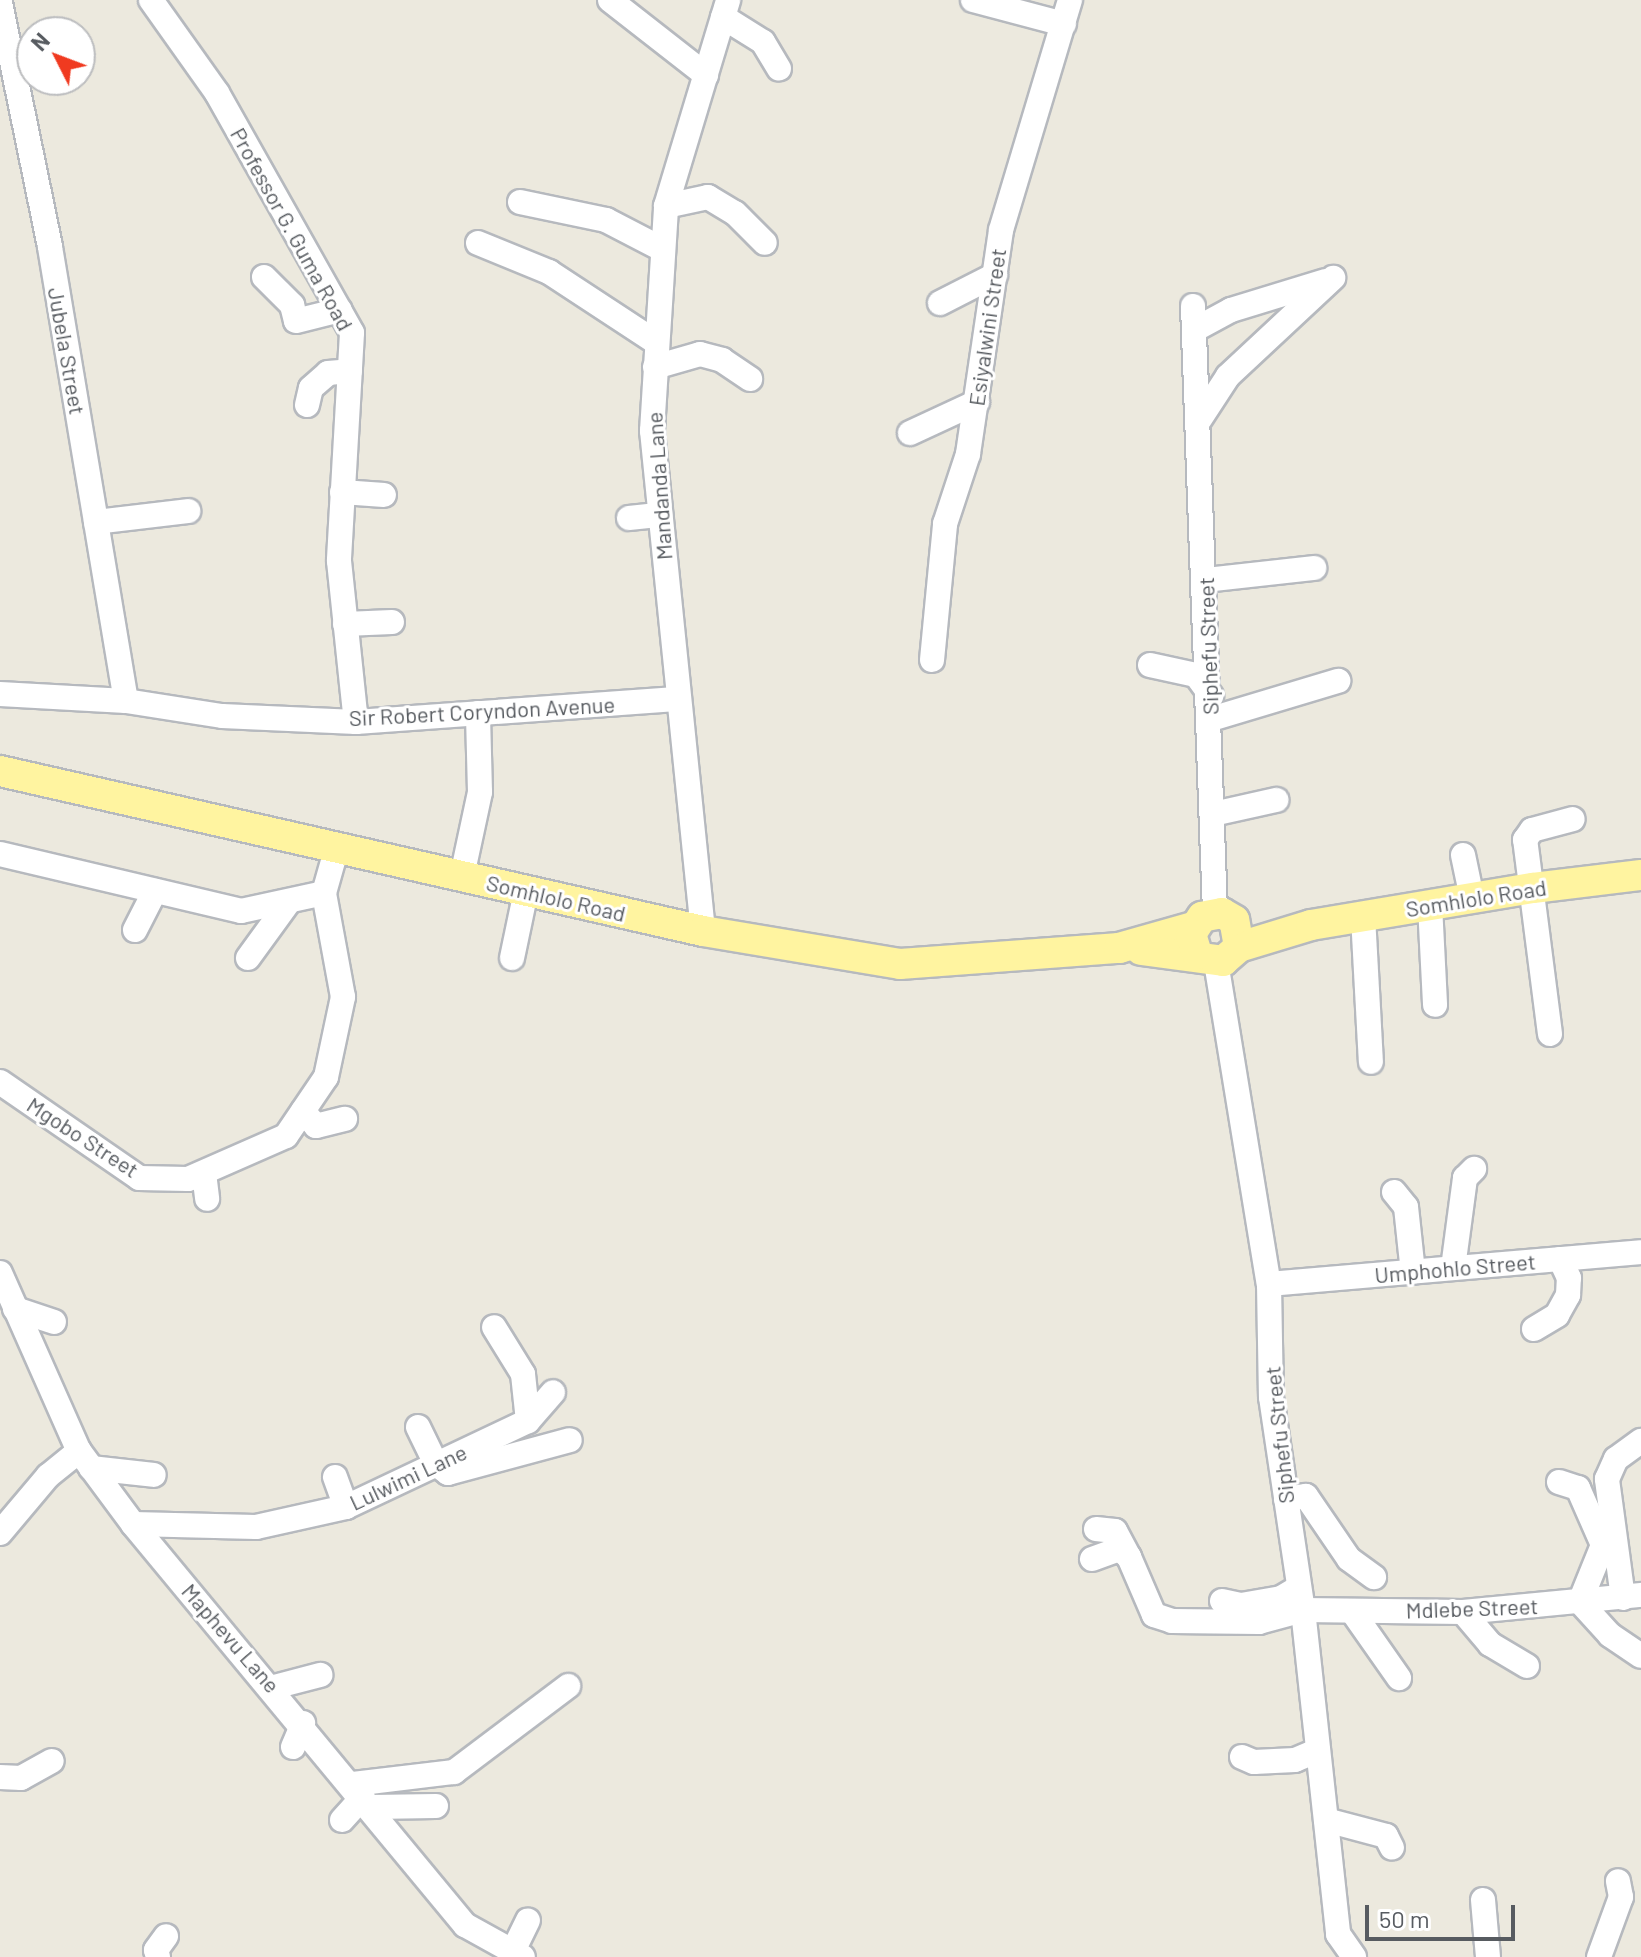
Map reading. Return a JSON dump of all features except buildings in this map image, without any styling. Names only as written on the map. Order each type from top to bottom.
[{"type":"main road","name":"Somhlolo Road","points":[[0,771],[703,931],[900,964],[1119,948],[1216,937],[1311,925],[1533,888],[1641,875]]},
{"type":"street","name":"Professor G. Guma Road","points":[[151,0],[217,93],[352,333],[339,561],[356,722]]},
{"type":"street","points":[[610,0],[706,75]]},
{"type":"street","points":[[973,0],[1064,24]]},
{"type":"street","name":"Esiyalwini Street","points":[[932,660],[945,524],[968,454],[1001,230],[1070,0]]},
{"type":"street","name":"Jubela Street","points":[[0,3],[50,247],[126,701]]},
{"type":"street","points":[[725,9],[763,42],[779,69]]},
{"type":"street","name":"Mandanda Lane","points":[[703,931],[676,699],[652,431],[666,206],[725,9]]},
{"type":"street","points":[[666,206],[708,197],[735,213],[765,243]]},
{"type":"street","points":[[520,202],[606,220],[662,249]]},
{"type":"street","points":[[478,243],[549,272],[656,355],[700,354],[722,360],[750,379]]},
{"type":"street","points":[[940,303],[995,275]]},
{"type":"street","points":[[264,277],[292,305],[296,321],[340,310]]},
{"type":"street","name":"Siphefu Street","points":[[1200,419],[1228,376],[1333,278],[1231,310],[1194,318],[1211,708],[1216,937],[1269,1284],[1271,1397],[1301,1599],[1338,1934],[1354,1957]]},
{"type":"street","points":[[307,405],[311,388],[328,373],[350,371]]},
{"type":"street","points":[[910,433],[977,402]]},
{"type":"street","points":[[342,492],[384,495]]},
{"type":"street","points":[[96,522],[188,511]]},
{"type":"street","points":[[629,518],[660,515]]},
{"type":"street","points":[[1205,580],[1314,568]]},
{"type":"street","points":[[345,624],[392,622]]},
{"type":"street","points":[[1150,665],[1196,675],[1211,708],[1338,681]]},
{"type":"street","name":"Sir Robert Coryndon Avenue","points":[[0,694],[126,701],[222,716],[356,722],[676,699]]},
{"type":"street","points":[[462,876],[480,792],[478,713]]},
{"type":"street","points":[[1213,814],[1276,800]]},
{"type":"street","points":[[1550,1034],[1527,833],[1573,819]]},
{"type":"street","name":"Mgobo Street","points":[[0,1082],[139,1178],[188,1179],[286,1136],[326,1077],[343,997],[324,893],[337,847]]},
{"type":"street","points":[[0,854],[241,911],[324,893]]},
{"type":"street","points":[[1463,855],[1472,898]]},
{"type":"street","points":[[135,930],[155,891]]},
{"type":"street","points":[[512,958],[526,891]]},
{"type":"street","points":[[248,958],[288,903]]},
{"type":"street","points":[[1430,905],[1435,1005]]},
{"type":"street","points":[[1363,916],[1371,1062]]},
{"type":"street","points":[[303,1111],[316,1126],[345,1119]]},
{"type":"street","points":[[1453,1268],[1465,1178],[1474,1169]]},
{"type":"street","points":[[204,1173],[207,1199]]},
{"type":"street","points":[[1394,1192],[1406,1207],[1413,1272]]},
{"type":"street","name":"Umphohlo Street","points":[[1269,1284],[1641,1252]]},
{"type":"street","points":[[1534,1329],[1557,1315],[1568,1295],[1569,1278],[1560,1259]]},
{"type":"street","name":"Maphevu Lane","points":[[0,1273],[85,1460],[133,1524],[157,1566],[274,1687],[363,1796],[469,1938],[518,1954]]},
{"type":"street","points":[[15,1309],[54,1322]]},
{"type":"street","points":[[494,1327],[523,1374],[528,1421]]},
{"type":"street","points":[[528,1421],[553,1392]]},
{"type":"street","name":"Lulwimi Lane","points":[[133,1524],[256,1527],[346,1507],[528,1421]]},
{"type":"street","points":[[418,1427],[436,1464],[448,1473],[570,1440]]},
{"type":"street","points":[[1632,1597],[1607,1479],[1616,1459],[1641,1441]]},
{"type":"street","points":[[0,1533],[48,1476],[85,1460],[154,1475]]},
{"type":"street","points":[[335,1477],[346,1507]]},
{"type":"street","points":[[1559,1482],[1578,1488],[1603,1545],[1580,1602],[1610,1635],[1641,1656]]},
{"type":"street","points":[[1286,1499],[1306,1496],[1349,1559],[1374,1577]]},
{"type":"street","points":[[1096,1529],[1115,1531],[1154,1615],[1172,1621],[1259,1622],[1301,1599]]},
{"type":"street","points":[[1092,1559],[1120,1549],[1129,1557]]},
{"type":"street","name":"Mdlebe Street","points":[[1301,1599],[1352,1611],[1463,1612],[1632,1597]]},
{"type":"street","points":[[1222,1601],[1241,1605],[1281,1598],[1301,1599]]},
{"type":"street","points":[[1352,1611],[1399,1678]]},
{"type":"street","points":[[1463,1612],[1490,1644],[1527,1666]]},
{"type":"street","points":[[274,1687],[320,1675]]},
{"type":"street","points":[[342,1820],[363,1796],[454,1772],[568,1686]]},
{"type":"street","points":[[293,1747],[303,1723]]},
{"type":"street","points":[[1242,1757],[1254,1762],[1295,1760],[1318,1750]]},
{"type":"street","points":[[0,1777],[21,1778],[52,1761]]},
{"type":"street","points":[[363,1796],[436,1806]]},
{"type":"street","points":[[1326,1820],[1386,1836],[1392,1848]]},
{"type":"street","points":[[1599,1957],[1621,1897],[1618,1881]]},
{"type":"street","points":[[1483,1900],[1488,1957]]},
{"type":"street","points":[[518,1954],[528,1920]]}]
